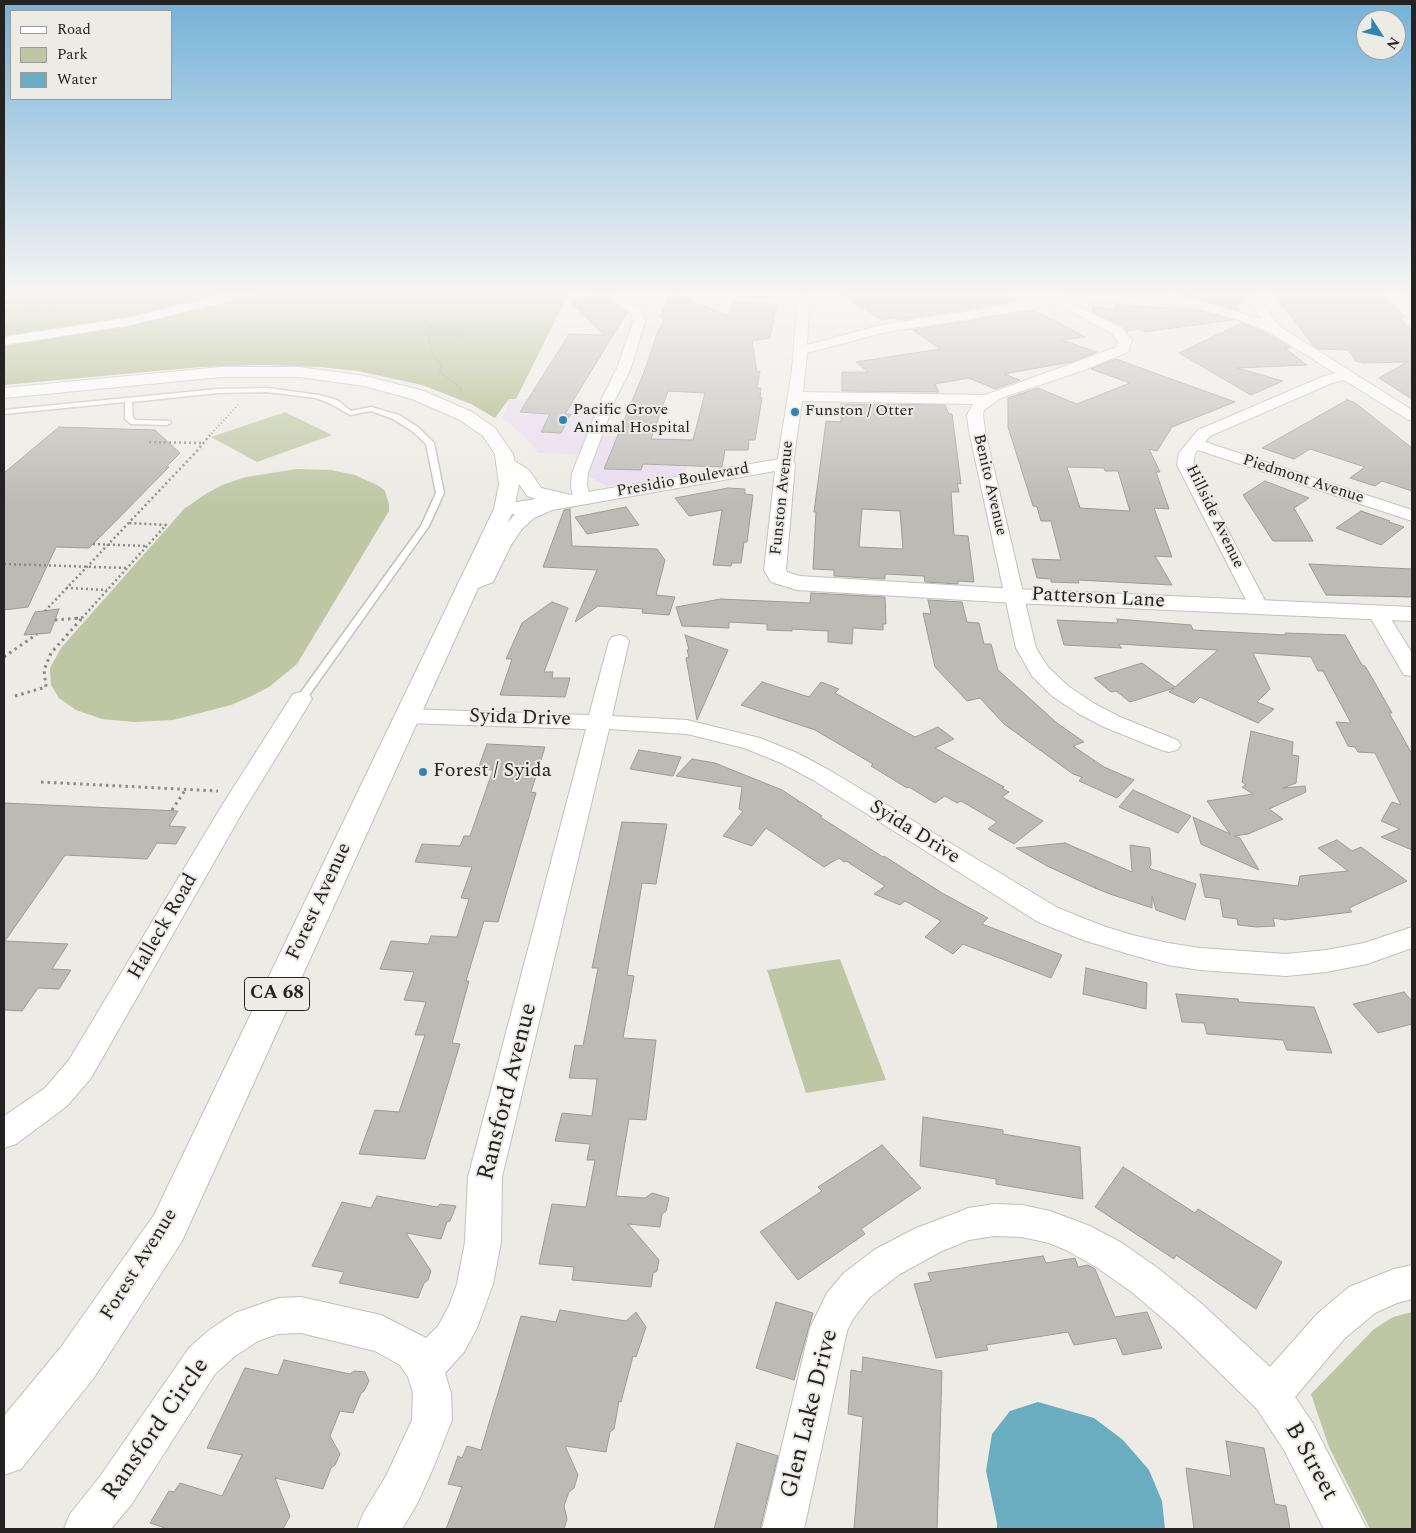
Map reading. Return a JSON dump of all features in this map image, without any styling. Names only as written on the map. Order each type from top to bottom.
[{"type":"main road","name":"Forest Avenue","points":[[4,393],[221,372],[299,372],[342,377],[393,387],[443,404],[466,416],[489,432],[504,454],[510,484],[504,508],[168,1228],[77,1362],[4,1452]]},
{"type":"main road","name":"Presidio Boulevard","points":[[506,464],[522,474],[534,492],[540,495],[582,499]]},
{"type":"main road","name":"Presidio Boulevard","points":[[504,508],[558,503],[785,464]]},
{"type":"main road","name":"Funston Avenue","points":[[784,579],[775,570],[785,464]]},
{"type":"main road","points":[[468,585],[484,577],[501,544],[526,514],[558,503]]},
{"type":"main road","name":"Patterson Lane","points":[[784,579],[804,584],[1015,596],[1412,614]]},
{"type":"street","points":[[582,499],[579,486],[580,472],[609,398],[625,365]]},
{"type":"street","name":"Funston Avenue","points":[[785,464],[798,365]]},
{"type":"street","points":[[795,396],[987,400],[1008,390],[1086,365]]},
{"type":"street","points":[[1329,365],[1412,416]]},
{"type":"street","name":"Hillside Avenue","points":[[1258,606],[1185,465],[1187,453],[1204,433],[1327,380],[1345,375]]},
{"type":"street","name":"Benito Avenue","points":[[987,400],[977,410],[977,431],[1026,648],[1040,671],[1060,691],[1087,709],[1112,722],[1169,745]]},
{"type":"street","name":"Piedmont Avenue","points":[[1194,444],[1412,516]]},
{"type":"street","points":[[1377,612],[1412,670]]},
{"type":"street","name":"Ransford Avenue","points":[[424,1367],[450,1339],[464,1315],[475,1284],[483,1242],[485,1177],[619,640]]},
{"type":"street","name":"Halleck Road","points":[[4,1134],[56,1097],[80,1069],[230,814],[301,699]]},
{"type":"street","name":"Syida Drive","points":[[407,716],[600,722],[687,727],[752,743],[789,758],[821,775],[1048,914],[1093,933],[1132,945],[1200,959],[1286,965],[1326,961],[1367,953],[1412,936]]},
{"type":"street","name":"Glen Lake Drive","points":[[783,1529],[829,1328],[840,1306],[857,1286],[886,1262],[928,1240],[968,1224],[994,1220],[1022,1221],[1050,1227],[1078,1238],[1109,1255],[1146,1281],[1189,1317],[1271,1395]]},
{"type":"street","points":[[1271,1395],[1331,1326],[1362,1300],[1394,1286],[1412,1282]]},
{"type":"street","name":"Ransford Circle","points":[[85,1529],[116,1490],[202,1362],[222,1343],[248,1326],[278,1316],[301,1315],[381,1334],[413,1352],[424,1367]]},
{"type":"street","points":[[378,1529],[402,1489],[420,1452],[432,1420],[432,1393],[424,1367]]},
{"type":"street","name":"B Street","points":[[1271,1395],[1298,1436],[1346,1529]]},
{"type":"lane","points":[[4,412],[218,391],[283,391],[317,396],[334,402],[350,412],[370,409],[396,417],[416,429],[430,443],[440,493],[425,526],[301,699]]},
{"type":"lane","points":[[128,400],[129,419],[134,422],[167,424]]},
{"type":"path","points":[[442,365],[439,372],[460,387],[462,396]]},
{"type":"path","points":[[44,611],[196,452],[201,443],[252,390]]},
{"type":"path","points":[[149,442],[201,443]]},
{"type":"path","points":[[15,696],[46,687],[44,670],[51,653],[166,525],[128,524]]},
{"type":"path","points":[[93,544],[147,546]]},
{"type":"path","points":[[4,564],[128,568]]},
{"type":"path","points":[[66,588],[108,590]]},
{"type":"path","points":[[55,620],[82,618]]},
{"type":"path","points":[[4,657],[37,634]]},
{"type":"path","points":[[41,782],[226,791]]},
{"type":"path","points":[[172,810],[186,789]]},
{"type":"shaded area","points":[[510,399],[607,403],[595,435],[693,439],[685,475],[607,486],[588,476],[593,455],[538,453],[526,437],[502,418]]},
{"type":"green space","points":[[4,365],[533,365],[516,399],[509,399],[495,418],[471,404],[422,385],[358,371],[320,367],[262,365],[200,367],[4,385]]},
{"type":"green space","points":[[285,412],[332,435],[257,462],[211,437]]},
{"type":"green space","points":[[297,469],[331,470],[355,475],[379,486],[385,491],[389,511],[297,664],[269,687],[252,696],[231,705],[173,720],[134,722],[102,719],[76,710],[59,698],[51,685],[50,668],[61,648],[184,509],[222,485],[246,477]]},
{"type":"green space","points":[[840,959],[886,1080],[806,1093],[767,970]]},
{"type":"green space","points":[[1412,1312],[1412,1529],[1370,1529],[1329,1447],[1311,1394],[1374,1329],[1393,1317]]},
{"type":"water","points":[[1038,1402],[1094,1418],[1123,1440],[1149,1470],[1162,1501],[1165,1529],[997,1529],[986,1471],[992,1434],[1010,1411]]},
{"type":"building","points":[[550,365],[595,365],[565,414],[571,414],[561,433],[541,432],[550,414],[520,412]]},
{"type":"building","points":[[647,365],[756,365],[757,372],[760,371],[757,388],[761,388],[760,398],[762,398],[755,440],[749,440],[748,450],[725,450],[722,467],[643,464],[641,470],[604,469]],"holes":[[[668,391],[705,393],[693,440],[651,439]]]},
{"type":"building","points":[[859,365],[1057,365],[1004,374],[1020,380],[995,389],[969,378],[935,384],[939,392],[842,391],[842,372],[868,372]]},
{"type":"building","points":[[1102,365],[1131,365],[1235,402],[1172,427],[1157,451],[1149,449],[1160,472],[1156,472],[1169,509],[1154,508],[1172,557],[1155,556],[1172,585],[1078,580],[1079,583],[1051,582],[1051,579],[1037,578],[1032,559],[1061,560],[1051,521],[1041,521],[1037,507],[1033,506],[1008,427],[1008,398],[1038,388],[1077,404],[1130,383],[1091,369]],"holes":[[[1067,467],[1104,468],[1105,471],[1118,471],[1130,511],[1080,508]]]},
{"type":"building","points":[[1199,365],[1307,365],[1237,368],[1283,381],[1251,395]]},
{"type":"building","points":[[1403,365],[1412,365],[1412,399],[1379,378]]},
{"type":"building","points":[[1347,400],[1354,402],[1412,448],[1412,491],[1382,481],[1375,486],[1350,478],[1365,467],[1310,449],[1294,459],[1262,448]]},
{"type":"building","points":[[841,404],[945,405],[949,414],[952,414],[961,484],[957,483],[959,492],[951,492],[954,535],[968,536],[974,582],[958,581],[958,584],[925,582],[924,576],[885,574],[885,579],[834,576],[834,570],[813,569],[816,512],[814,512],[826,421],[841,422]],"holes":[[[862,509],[900,511],[903,549],[859,547]]]},
{"type":"building","points":[[59,427],[155,430],[180,453],[166,467],[169,467],[89,548],[56,547],[28,607],[4,610],[4,473]]},
{"type":"building","points":[[1265,481],[1309,498],[1294,508],[1313,541],[1273,541],[1243,495]]},
{"type":"building","points":[[728,488],[745,489],[745,494],[753,495],[747,542],[744,542],[741,563],[732,563],[731,566],[713,565],[722,510],[689,516],[675,498]]},
{"type":"building","points":[[626,507],[639,525],[587,534],[575,517]]},
{"type":"building","points":[[570,509],[572,546],[657,549],[665,560],[656,595],[675,597],[669,615],[642,613],[643,609],[598,606],[575,622],[597,570],[543,567],[564,510]]},
{"type":"building","points":[[1361,511],[1404,527],[1381,545],[1336,528]]},
{"type":"building","points":[[1309,564],[1412,569],[1412,597],[1326,595]]},
{"type":"building","points":[[811,593],[885,597],[886,624],[883,624],[883,630],[853,628],[852,644],[828,642],[828,631],[767,630],[767,624],[729,622],[729,628],[682,626],[676,607],[721,599],[810,603]]},
{"type":"building","points":[[928,600],[962,602],[967,622],[979,623],[984,644],[991,644],[998,670],[1057,723],[1084,742],[1073,746],[1104,767],[1134,780],[1117,798],[1079,781],[1082,777],[1073,774],[1004,724],[980,698],[967,701],[935,667],[923,613],[931,614]]},
{"type":"building","points":[[552,602],[568,608],[544,672],[553,672],[552,678],[570,678],[565,697],[500,695],[512,659],[506,659],[522,623]]},
{"type":"building","points":[[59,609],[50,633],[24,635],[35,612]]},
{"type":"building","points":[[1117,619],[1191,625],[1193,630],[1286,635],[1285,633],[1345,635],[1392,713],[1389,713],[1412,754],[1412,850],[1381,837],[1400,829],[1381,821],[1392,802],[1401,805],[1375,753],[1358,752],[1355,747],[1348,746],[1336,722],[1351,723],[1323,671],[1318,671],[1311,657],[1253,653],[1270,689],[1257,702],[1274,709],[1258,723],[1200,697],[1194,703],[1169,692],[1174,688],[1130,702],[1116,691],[1111,692],[1094,678],[1142,663],[1175,687],[1218,650],[1118,644],[1122,648],[1064,645],[1057,620],[1118,623]]},
{"type":"building","points":[[685,635],[728,650],[697,720],[686,658],[689,657],[687,650],[689,650]]},
{"type":"building","points":[[762,682],[809,697],[821,682],[839,689],[835,693],[915,737],[938,727],[954,739],[935,748],[1004,787],[1002,788],[1009,792],[1002,797],[1043,821],[1014,844],[988,829],[997,822],[961,801],[957,803],[945,796],[935,803],[909,787],[907,788],[871,766],[873,764],[815,730],[741,705]]},
{"type":"building","points":[[1251,731],[1293,742],[1292,755],[1299,756],[1296,783],[1283,788],[1305,786],[1306,792],[1269,809],[1283,819],[1248,834],[1234,836],[1240,838],[1259,870],[1201,844],[1193,817],[1230,834],[1207,801],[1253,794],[1242,787],[1246,785],[1242,782]]},
{"type":"building","points":[[487,744],[545,747],[531,792],[536,793],[498,922],[484,921],[466,981],[469,981],[452,1043],[460,1044],[425,1159],[359,1154],[375,1110],[399,1112],[425,1035],[415,1035],[426,1002],[404,1000],[414,972],[380,969],[391,941],[428,944],[431,936],[457,937],[469,899],[461,898],[472,867],[415,862],[422,844],[460,846],[464,836],[470,836],[493,770],[478,769]]},
{"type":"building","points":[[639,750],[681,757],[673,776],[630,769]]},
{"type":"building","points":[[692,759],[715,763],[782,790],[883,857],[988,918],[982,924],[1062,955],[1051,978],[963,944],[953,954],[925,937],[941,921],[905,901],[900,905],[874,894],[885,886],[846,861],[844,862],[839,858],[824,867],[766,828],[752,846],[723,836],[743,811],[739,809],[742,787],[676,776]]},
{"type":"building","points":[[1133,790],[1191,816],[1178,833],[1119,807]]},
{"type":"building","points":[[4,803],[178,811],[169,826],[186,827],[176,844],[157,843],[147,859],[65,855],[5,941],[68,944],[52,969],[71,970],[59,989],[38,988],[22,1011],[4,1010]]},
{"type":"building","points":[[622,822],[667,824],[656,884],[642,883],[627,975],[634,976],[623,1038],[656,1040],[646,1120],[629,1119],[616,1196],[645,1198],[652,1193],[669,1198],[666,1211],[662,1214],[660,1227],[628,1224],[659,1260],[657,1271],[653,1273],[651,1287],[572,1280],[574,1267],[539,1264],[552,1204],[586,1207],[595,1160],[587,1160],[590,1144],[555,1141],[562,1113],[592,1116],[597,1079],[569,1078],[575,1045],[583,1046],[598,968],[592,968]]},
{"type":"building","points":[[1337,840],[1352,851],[1361,847],[1407,881],[1349,908],[1352,912],[1285,920],[1273,918],[1275,926],[1238,925],[1237,919],[1223,917],[1220,899],[1205,897],[1200,874],[1298,886],[1300,876],[1348,871],[1318,848]]},
{"type":"building","points":[[1065,843],[1132,872],[1130,845],[1150,848],[1151,865],[1149,867],[1151,869],[1196,884],[1185,920],[1156,910],[1152,896],[1152,908],[1110,894],[1047,866],[1016,848]]},
{"type":"building","points":[[1086,968],[1147,983],[1146,1009],[1083,994]]},
{"type":"building","points":[[1404,992],[1412,1001],[1412,1024],[1378,1033],[1353,1004]]},
{"type":"building","points":[[1176,994],[1238,999],[1239,1002],[1314,1007],[1332,1053],[1287,1050],[1283,1040],[1207,1034],[1204,1023],[1182,1022]]},
{"type":"building","points":[[923,1117],[1003,1130],[1003,1134],[1080,1147],[1083,1199],[996,1184],[996,1179],[920,1166]]},
{"type":"building","points":[[882,1145],[921,1188],[861,1229],[865,1234],[798,1280],[760,1232],[822,1191],[818,1187]]},
{"type":"building","points":[[1123,1167],[1195,1213],[1198,1209],[1282,1262],[1256,1309],[1176,1255],[1174,1259],[1095,1207]]},
{"type":"building","points":[[377,1196],[437,1207],[440,1204],[456,1206],[450,1221],[447,1222],[441,1239],[406,1233],[431,1271],[418,1298],[339,1283],[344,1272],[312,1266],[342,1202],[371,1208]]},
{"type":"building","points":[[1043,1256],[1046,1263],[1075,1258],[1078,1267],[1088,1265],[1095,1269],[1115,1317],[1147,1312],[1162,1348],[1123,1355],[1116,1338],[1074,1345],[1068,1332],[986,1345],[988,1350],[936,1358],[914,1284],[931,1281],[928,1273]]},
{"type":"building","points":[[776,1302],[813,1313],[794,1380],[756,1368]]},
{"type":"building","points":[[560,1310],[626,1321],[636,1312],[646,1327],[636,1357],[633,1356],[621,1402],[619,1401],[614,1429],[610,1432],[606,1452],[565,1446],[578,1475],[574,1488],[569,1492],[564,1506],[567,1519],[564,1529],[446,1529],[462,1487],[448,1484],[458,1456],[462,1458],[467,1446],[481,1450],[521,1316],[556,1322]]},
{"type":"building","points":[[863,1357],[942,1371],[937,1529],[854,1529],[863,1417],[848,1414],[851,1370],[862,1372]]},
{"type":"building","points":[[284,1360],[350,1374],[354,1371],[365,1372],[369,1381],[361,1393],[353,1413],[340,1411],[330,1436],[340,1454],[335,1465],[331,1468],[323,1489],[275,1478],[290,1516],[283,1529],[168,1529],[150,1523],[169,1491],[174,1492],[180,1483],[222,1496],[242,1455],[207,1448],[245,1368],[278,1375]]},
{"type":"building","points":[[1226,1441],[1264,1448],[1275,1504],[1286,1506],[1290,1529],[1194,1529],[1186,1468],[1231,1476]]},
{"type":"building","points":[[737,1443],[778,1456],[760,1529],[714,1529]]},
{"type":"place","name":"Funston / Otter","points":[[795,412]]},
{"type":"place","name":"Pacific Grove Animal Hospital","points":[[563,420]]},
{"type":"place","name":"Forest / Syida","points":[[423,772]]}]
